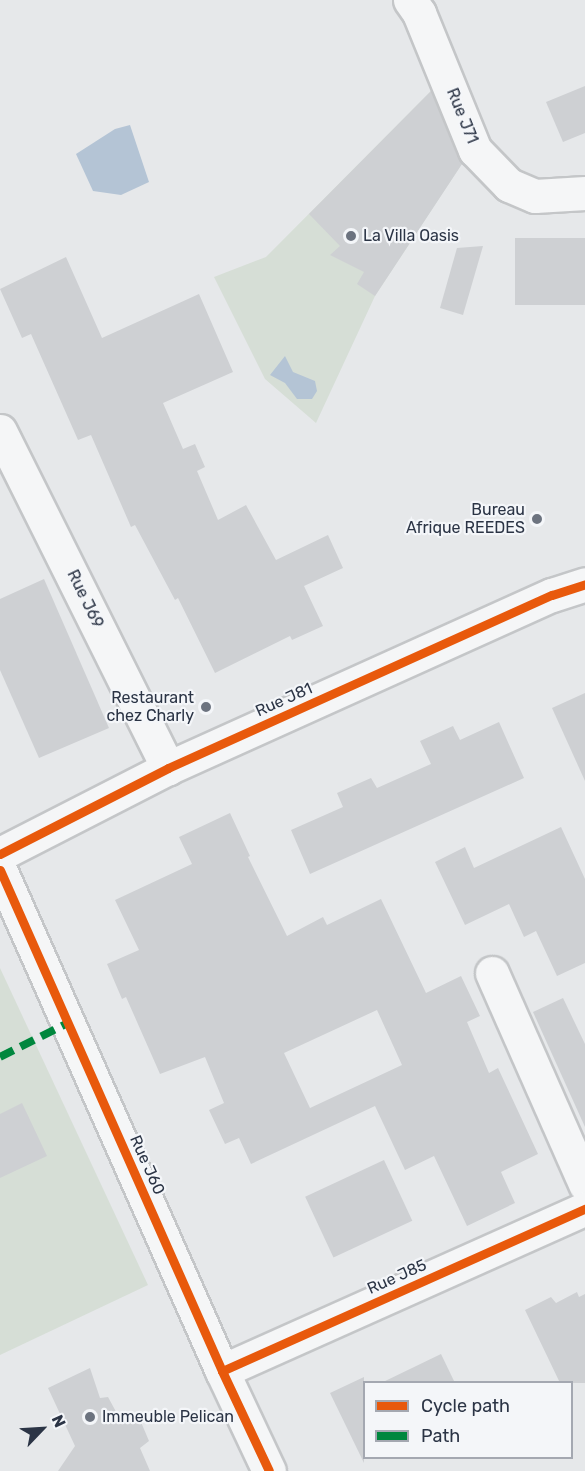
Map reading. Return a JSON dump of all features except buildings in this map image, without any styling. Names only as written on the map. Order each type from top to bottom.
[{"type":"street","name":"Rue J71","points":[[410,0],[419,13],[476,150],[509,185],[535,196],[585,193]]},
{"type":"street","name":"Rue J69","points":[[0,431],[168,768]]},
{"type":"street","name":"Rue J81","points":[[0,854],[168,768],[552,595],[585,584]]},
{"type":"street","name":"Rue J60","points":[[0,870],[222,1371],[269,1471]]},
{"type":"street","points":[[492,973],[585,1184]]},
{"type":"street","name":"Rue J85","points":[[222,1371],[585,1209]]},
{"type":"shaded area","name":"La Villa Oasis","points":[[437,85],[465,159],[375,296],[316,423],[265,379],[214,277],[266,257]]},
{"type":"shaded area","points":[[0,968],[148,1285],[0,1355]]},
{"type":"water","points":[[130,125],[149,182],[121,195],[93,191],[76,154],[115,129]]},
{"type":"water","points":[[285,356],[293,372],[315,381],[317,391],[312,399],[297,399],[285,383],[270,375]]},
{"type":"marked path","points":[[0,1057],[68,1023]]},
{"type":"cycle path","points":[[0,854],[168,768],[552,595],[585,584]]},
{"type":"cycle path","points":[[0,870],[222,1371],[269,1471]]},
{"type":"cycle path","points":[[222,1371],[585,1209]]},
{"type":"place","name":"La Villa Oasis","points":[[351,236]]},
{"type":"place","name":"Bureau Afrique REEDES","points":[[537,519]]},
{"type":"place","name":"Restaurant chez Charly","points":[[206,707]]},
{"type":"place","name":"Immeuble Pelican","points":[[90,1417]]}]
